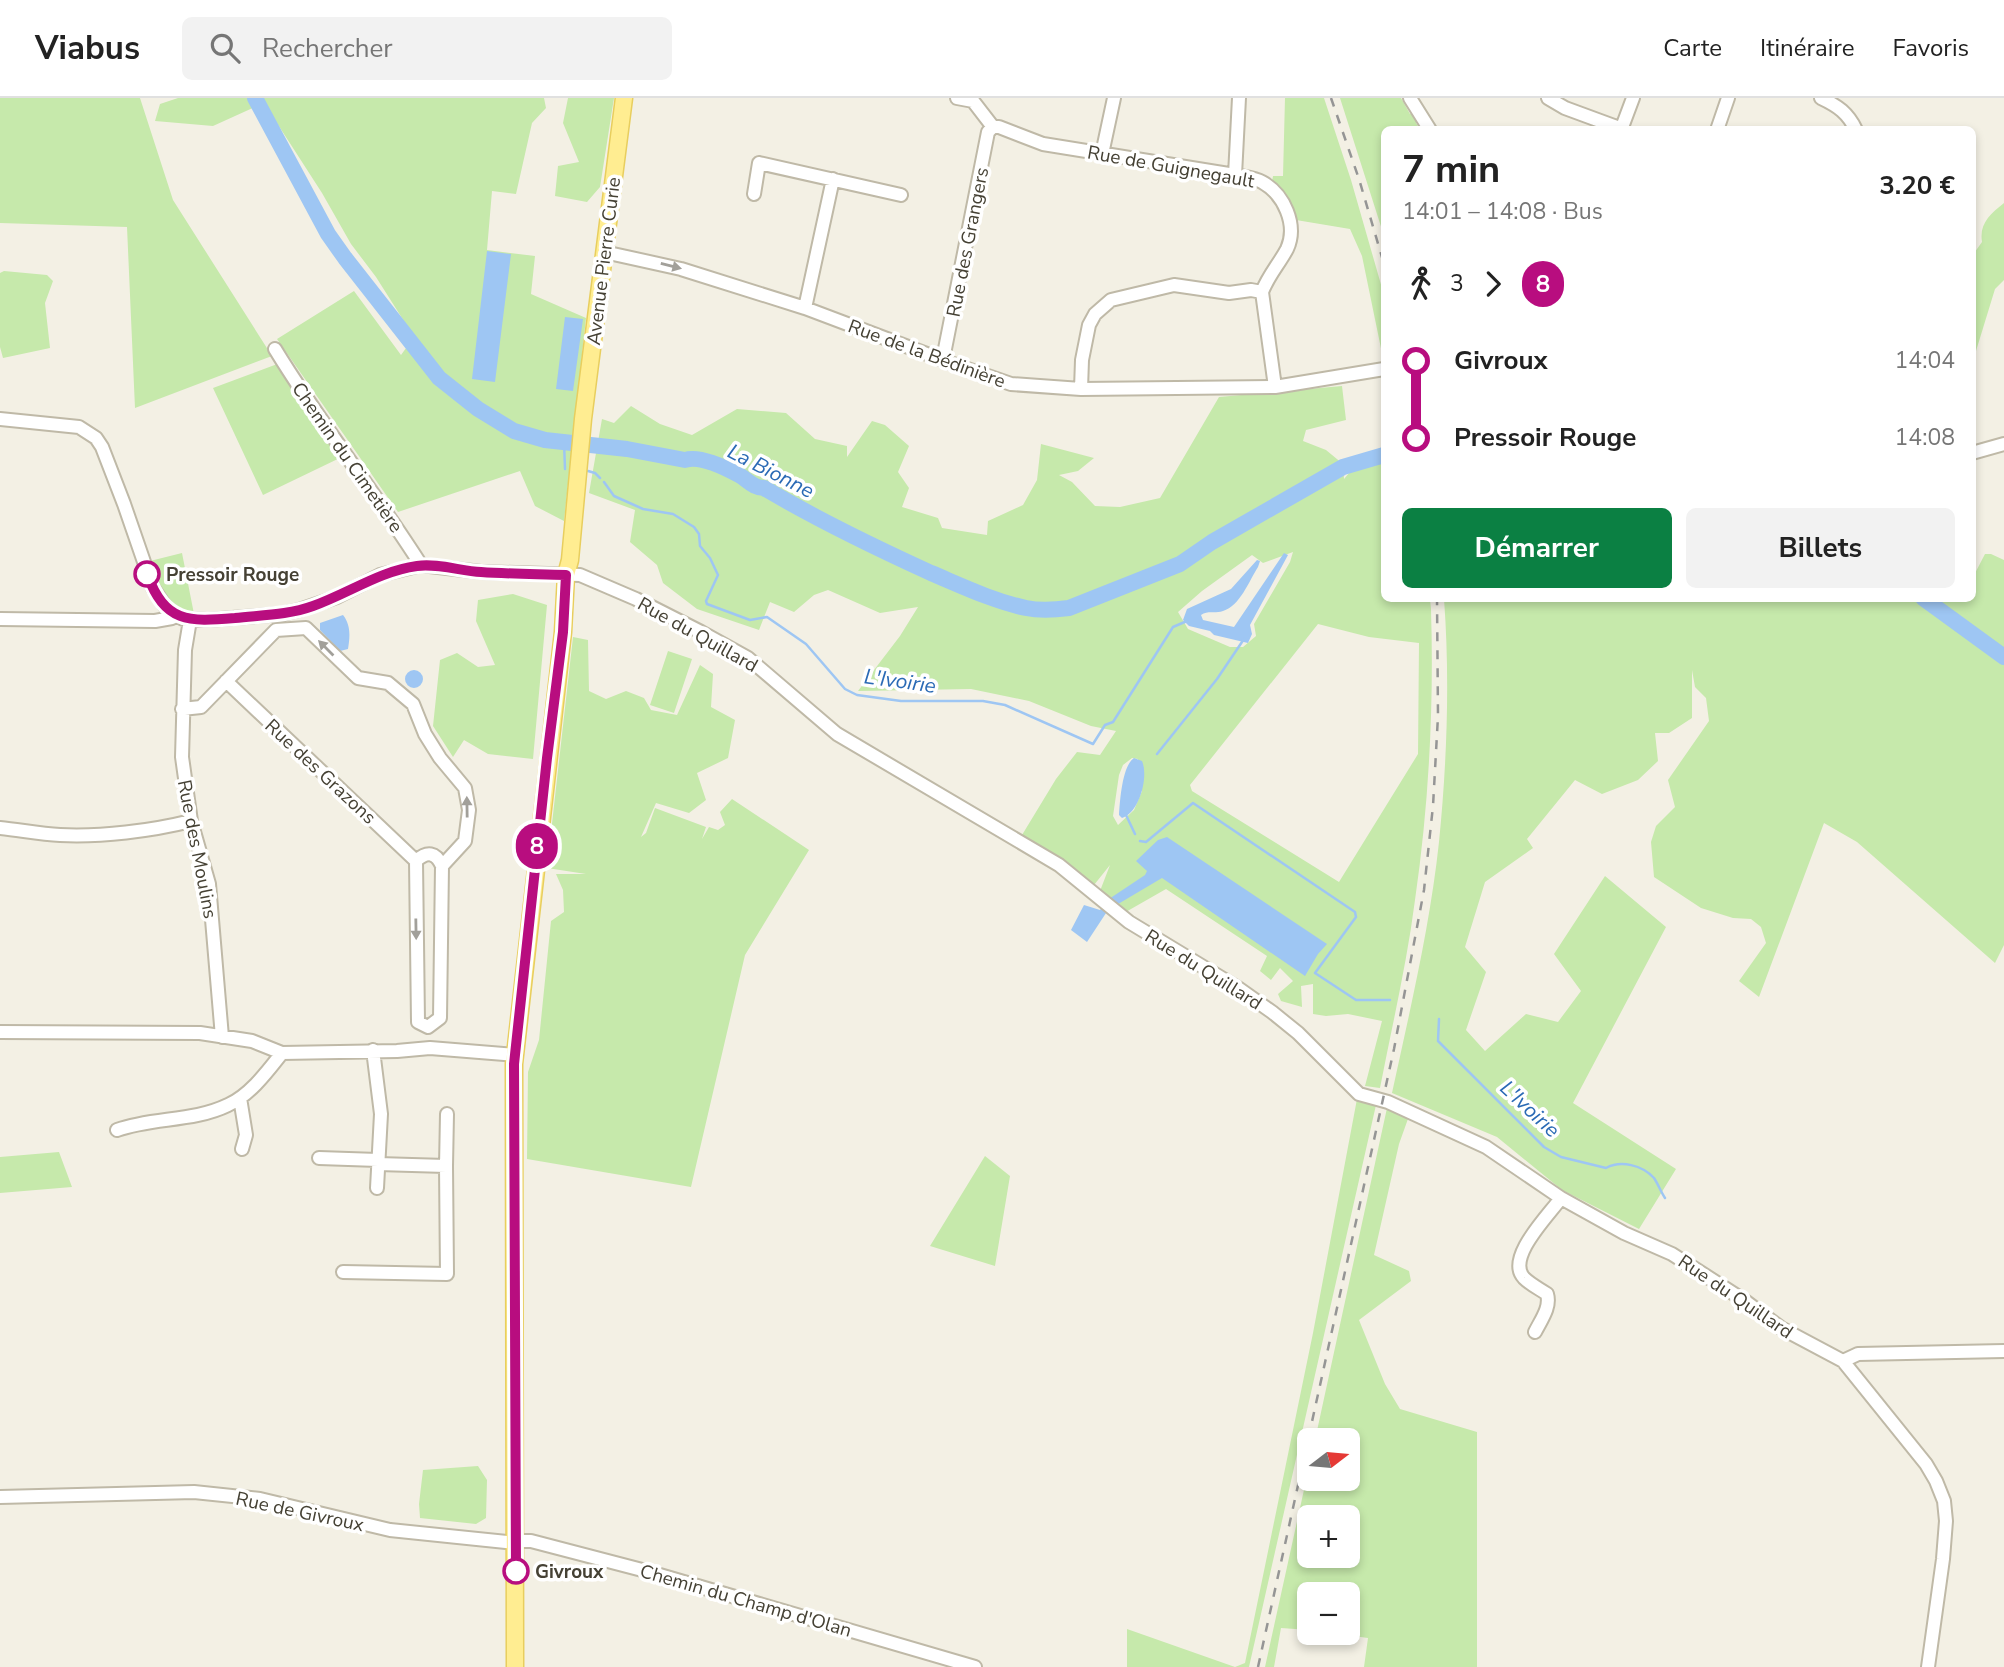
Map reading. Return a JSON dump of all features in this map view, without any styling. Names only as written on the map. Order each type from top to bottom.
[{"type":"main road","name":"Avenue Pierre Curie","points":[[516,1667],[515,1055],[563,632],[566,575],[570,560],[582,424],[624,98]]},
{"type":"street","points":[[957,98],[973,99],[993,127]]},
{"type":"street","points":[[1102,154],[1114,98]]},
{"type":"street","points":[[1236,175],[1239,98]]},
{"type":"street","points":[[1410,98],[1428,126]]},
{"type":"street","points":[[1548,98],[1565,108],[1614,126]]},
{"type":"street","points":[[1623,126],[1633,98]]},
{"type":"street","points":[[1718,126],[1728,98]]},
{"type":"street","points":[[1821,98],[1838,106],[1851,118],[1854,126]]},
{"type":"street","name":"Rue de Guignegault","points":[[993,127],[1043,144],[1261,181],[1276,192],[1289,215],[1291,232],[1288,247],[1262,292]]},
{"type":"street","name":"Rue des Grangers","points":[[943,359],[988,132],[993,127]]},
{"type":"street","points":[[754,194],[759,163],[901,195]]},
{"type":"street","points":[[805,308],[833,179]]},
{"type":"street","name":"Rue de la Bédinière","points":[[604,252],[681,269],[805,308],[1011,384],[1081,389],[1275,387],[1381,369]]},
{"type":"street","points":[[1081,389],[1082,360],[1089,326],[1096,314],[1111,300],[1174,285],[1229,293],[1251,290],[1262,292],[1275,387]]},
{"type":"street","name":"Chemin du Cimetière","points":[[275,349],[327,430],[389,514],[421,565]]},
{"type":"street","points":[[0,419],[79,427],[96,438],[102,447],[158,599],[174,614],[190,620],[282,614],[299,610],[337,597],[380,575],[421,565]]},
{"type":"street","points":[[1976,452],[2004,444]]},
{"type":"street","name":"Rue du Quillard","points":[[421,565],[481,572],[580,575],[636,599],[748,658],[836,734],[1059,865],[1129,922],[1238,988],[1272,1012],[1298,1033],[1359,1094],[1388,1102],[1486,1147],[1562,1198],[1624,1233],[1672,1254],[1745,1301],[1781,1328],[1843,1361]]},
{"type":"street","points":[[0,619],[155,621],[172,618],[174,614]]},
{"type":"street","name":"Rue des Moulins","points":[[190,620],[185,650],[182,757],[191,821],[209,884],[222,1037]]},
{"type":"street","points":[[182,709],[201,707],[276,630],[306,628],[358,678],[388,683],[413,704],[425,734],[467,792],[469,810],[465,841],[442,866]]},
{"type":"street","name":"Rue des Grazons","points":[[226,681],[416,861]]},
{"type":"street","points":[[0,828],[82,835],[165,828],[191,821]]},
{"type":"street","points":[[433,854],[438,857],[442,866],[440,1018],[428,1027],[418,1022],[416,861],[422,855],[433,854]]},
{"type":"street","points":[[428,1027],[429,1048]]},
{"type":"street","points":[[0,1032],[200,1033],[252,1041],[282,1053],[429,1048],[515,1055]]},
{"type":"street","points":[[373,1050],[381,1114],[377,1188]]},
{"type":"street","points":[[117,1130],[136,1123],[196,1115],[226,1106],[240,1098],[282,1053]]},
{"type":"street","points":[[240,1098],[246,1135],[243,1149]]},
{"type":"street","points":[[343,1272],[447,1274],[447,1114]]},
{"type":"street","points":[[319,1158],[446,1166]]},
{"type":"street","points":[[1535,1332],[1549,1305],[1549,1299],[1547,1294],[1524,1278],[1520,1272],[1519,1260],[1524,1247],[1562,1198]]},
{"type":"street","points":[[1928,1667],[1943,1559],[1946,1521],[1944,1501],[1926,1464],[1843,1361],[1858,1354],[2004,1351]]},
{"type":"street","name":"Rue de Givroux","points":[[1,1492],[194,1492],[260,1499],[390,1530],[516,1542]]},
{"type":"street","name":"Chemin du Champ d'Olan","points":[[516,1542],[531,1542],[646,1571],[975,1667]]},
{"type":"green space","points":[[0,98],[140,98],[173,200],[272,356],[135,408],[127,227],[0,223]]},
{"type":"green space","points":[[178,98],[544,98],[546,108],[532,123],[516,194],[492,191],[487,250],[535,256],[531,294],[586,318],[564,521],[535,506],[520,471],[398,512],[277,339],[354,291],[401,355],[414,337],[376,277],[351,244],[322,193],[264,103],[213,126],[155,121],[160,104]]},
{"type":"green space","points":[[568,98],[614,98],[600,187],[587,202],[555,196],[558,166],[579,162],[563,123]]},
{"type":"green space","points":[[1285,98],[1324,98],[1381,285],[1381,348],[1362,256],[1350,229],[1296,220],[1272,182],[1273,176],[1283,176]]},
{"type":"green space","points":[[1340,98],[1401,98],[1410,114],[1415,112],[1419,119],[1416,123],[1418,126],[1381,126],[1381,227]]},
{"type":"green space","points":[[2004,203],[2004,280],[1995,289],[1976,351],[1976,250],[1982,242],[1982,230],[1994,211]]},
{"type":"green space","points":[[4,271],[47,275],[53,281],[45,303],[50,348],[3,358],[0,347],[0,273]]},
{"type":"green space","points":[[280,363],[344,456],[263,495],[213,388]]},
{"type":"green space","points":[[1342,386],[1346,420],[1306,430],[1303,441],[1326,450],[1343,464],[1344,479],[1355,466],[1381,458],[1381,602],[1430,602],[1432,645],[1427,791],[1420,864],[1408,947],[1380,1088],[1365,1086],[1382,1021],[1348,1014],[1313,1014],[1313,984],[1301,986],[1302,1007],[1281,1001],[1278,994],[1293,981],[1280,968],[1271,980],[1260,971],[1267,956],[1166,889],[1124,913],[1100,891],[1110,865],[1094,885],[1075,869],[1022,835],[1056,779],[1077,752],[1100,755],[1116,731],[1091,726],[1029,701],[971,689],[858,691],[900,636],[918,607],[880,613],[828,590],[814,595],[794,612],[770,602],[759,630],[697,609],[663,583],[657,565],[630,542],[635,510],[589,493],[602,419],[614,423],[631,406],[660,424],[692,435],[737,409],[786,413],[815,439],[847,446],[847,457],[872,421],[885,425],[909,446],[898,472],[909,488],[902,507],[938,518],[942,528],[987,535],[988,521],[1023,505],[1037,480],[1041,444],[1094,458],[1078,471],[1059,475],[1072,482],[1095,506],[1120,507],[1160,498],[1219,397]],"holes":[[[1293,552],[1290,562],[1254,624],[1256,636],[1243,647],[1230,647],[1188,629],[1178,612],[1252,555],[1263,563]],[[1318,624],[1369,637],[1419,643],[1418,754],[1339,882],[1192,791],[1190,785]],[[1132,758],[1138,759],[1142,791],[1134,810],[1118,825],[1113,816],[1119,775],[1123,765]]]},
{"type":"green space","points":[[182,553],[194,614],[177,607],[165,594],[150,561]]},
{"type":"green space","points":[[1985,554],[2004,560],[2004,945],[1995,963],[1857,842],[1824,823],[1759,997],[1739,981],[1766,943],[1761,927],[1751,919],[1733,918],[1701,908],[1654,877],[1651,842],[1656,826],[1675,807],[1668,780],[1709,721],[1706,698],[1695,687],[1692,670],[1692,718],[1669,733],[1655,733],[1658,761],[1638,780],[1602,794],[1575,780],[1527,839],[1533,848],[1485,882],[1465,947],[1486,972],[1466,1030],[1485,1051],[1526,1014],[1558,1022],[1581,991],[1554,954],[1605,876],[1666,927],[1573,1103],[1676,1169],[1639,1229],[1562,1190],[1497,1137],[1392,1093],[1425,936],[1439,842],[1447,720],[1444,602],[1976,602],[1976,571]]},
{"type":"green space","points":[[513,594],[547,605],[533,759],[488,754],[464,740],[453,757],[433,726],[440,660],[457,653],[478,667],[495,665],[476,621],[478,600]]},
{"type":"green space","points":[[573,637],[588,640],[589,691],[606,699],[626,691],[644,698],[651,710],[677,715],[700,665],[713,674],[711,707],[735,720],[728,758],[697,773],[706,800],[689,813],[656,803],[641,837],[646,833],[655,808],[706,827],[702,839],[709,827],[718,830],[725,825],[720,812],[732,799],[809,850],[745,955],[691,1187],[527,1159],[528,1072],[539,1040],[551,921],[564,912],[563,890],[556,874],[586,874],[547,868]]},
{"type":"green space","points":[[668,651],[692,659],[674,713],[650,705]]},
{"type":"green space","points":[[1357,1099],[1376,1105],[1303,1428],[1297,1428],[1297,1455],[1249,1667],[1235,1667],[1245,1663],[1313,1333]]},
{"type":"green space","points":[[1387,1108],[1409,1116],[1399,1144],[1374,1255],[1409,1271],[1411,1281],[1359,1320],[1385,1384],[1400,1409],[1477,1432],[1477,1667],[1364,1667],[1368,1638],[1360,1637],[1360,1582],[1297,1582],[1297,1629],[1281,1628],[1274,1667],[1265,1667],[1297,1522],[1297,1568],[1360,1568],[1360,1505],[1301,1505],[1304,1491],[1360,1491],[1360,1428],[1318,1428]]},
{"type":"green space","points":[[59,1152],[72,1187],[0,1193],[0,1157]]},
{"type":"green space","points":[[985,1156],[1010,1176],[995,1266],[930,1246]]},
{"type":"green space","points":[[478,1466],[487,1480],[486,1518],[476,1524],[420,1518],[423,1470]]},
{"type":"green space","points":[[1127,1629],[1235,1667],[1127,1667]]},
{"type":"water","points":[[487,251],[511,254],[495,382],[472,379]]},
{"type":"water","points":[[565,317],[583,319],[573,391],[556,389]]},
{"type":"water","points":[[1284,553],[1288,555],[1250,625],[1252,634],[1248,643],[1214,635],[1210,631],[1189,626],[1183,620],[1187,609],[1231,589],[1257,560],[1260,561],[1234,604],[1223,611],[1201,615],[1203,620],[1234,627]]},
{"type":"water","points":[[343,615],[349,627],[349,640],[348,649],[340,651],[320,630],[320,623]]},
{"type":"water","points":[[414,670],[420,673],[423,679],[420,685],[414,688],[408,685],[405,679],[408,673]]},
{"type":"water","points":[[1134,758],[1142,761],[1143,785],[1138,802],[1128,815],[1122,818],[1119,815],[1122,784],[1127,768]]},
{"type":"water","points":[[1167,837],[1327,944],[1305,976],[1162,878],[1108,910],[1087,942],[1071,930],[1084,905],[1100,910],[1109,899],[1145,875],[1147,871],[1136,861],[1158,840]]},
{"type":"waterway","name":"La Bionne","points":[[255,98],[328,234],[345,258],[439,378],[478,409],[514,431],[545,440],[627,449],[713,463],[888,553],[1002,601],[1037,610],[1069,608],[1180,564],[1212,542],[1343,467],[1381,456]]},
{"type":"waterway","name":"L'Ivoirie","points":[[564,442],[565,469]]},
{"type":"waterway","name":"L'Ivoirie","points":[[588,471],[600,478]]},
{"type":"waterway","name":"L'Ivoirie","points":[[604,482],[614,496],[643,509],[673,514],[694,527],[699,534],[700,546],[710,558],[718,575],[707,604],[750,620],[767,617],[806,644],[845,689],[857,695],[901,701],[983,701],[1005,705],[1093,744],[1105,725],[1113,722],[1173,627],[1187,621]]},
{"type":"waterway","name":"La Bionne","points":[[1928,602],[2004,657]]},
{"type":"waterway","points":[[1157,754],[1217,679],[1244,639]]},
{"type":"waterway","name":"L'Ivoirie","points":[[1140,841],[1146,842],[1193,803],[1355,912],[1356,917],[1315,973],[1356,1000],[1390,1000]]},
{"type":"waterway","name":"L'Ivoirie","points":[[1126,815],[1135,834]]},
{"type":"waterway","name":"L'Ivoirie","points":[[1439,1019],[1438,1041],[1544,1147],[1561,1157],[1606,1168],[1618,1164],[1637,1167],[1654,1178],[1665,1198]]},
{"type":"railway","points":[[1331,98],[1381,254]]},
{"type":"railway","points":[[1258,1667],[1394,1049],[1424,890],[1433,806],[1438,716],[1437,602]]},
{"type":"bus line","name":"8","points":[[147,574],[158,599],[167,610],[190,620],[282,614],[299,610],[337,597],[380,575],[421,565],[481,572],[566,575],[563,632],[514,1064],[516,1571]]},
{"type":"place","name":"Pressoir Rouge","points":[[147,574]]},
{"type":"place","name":"Givroux","points":[[516,1571]]}]
